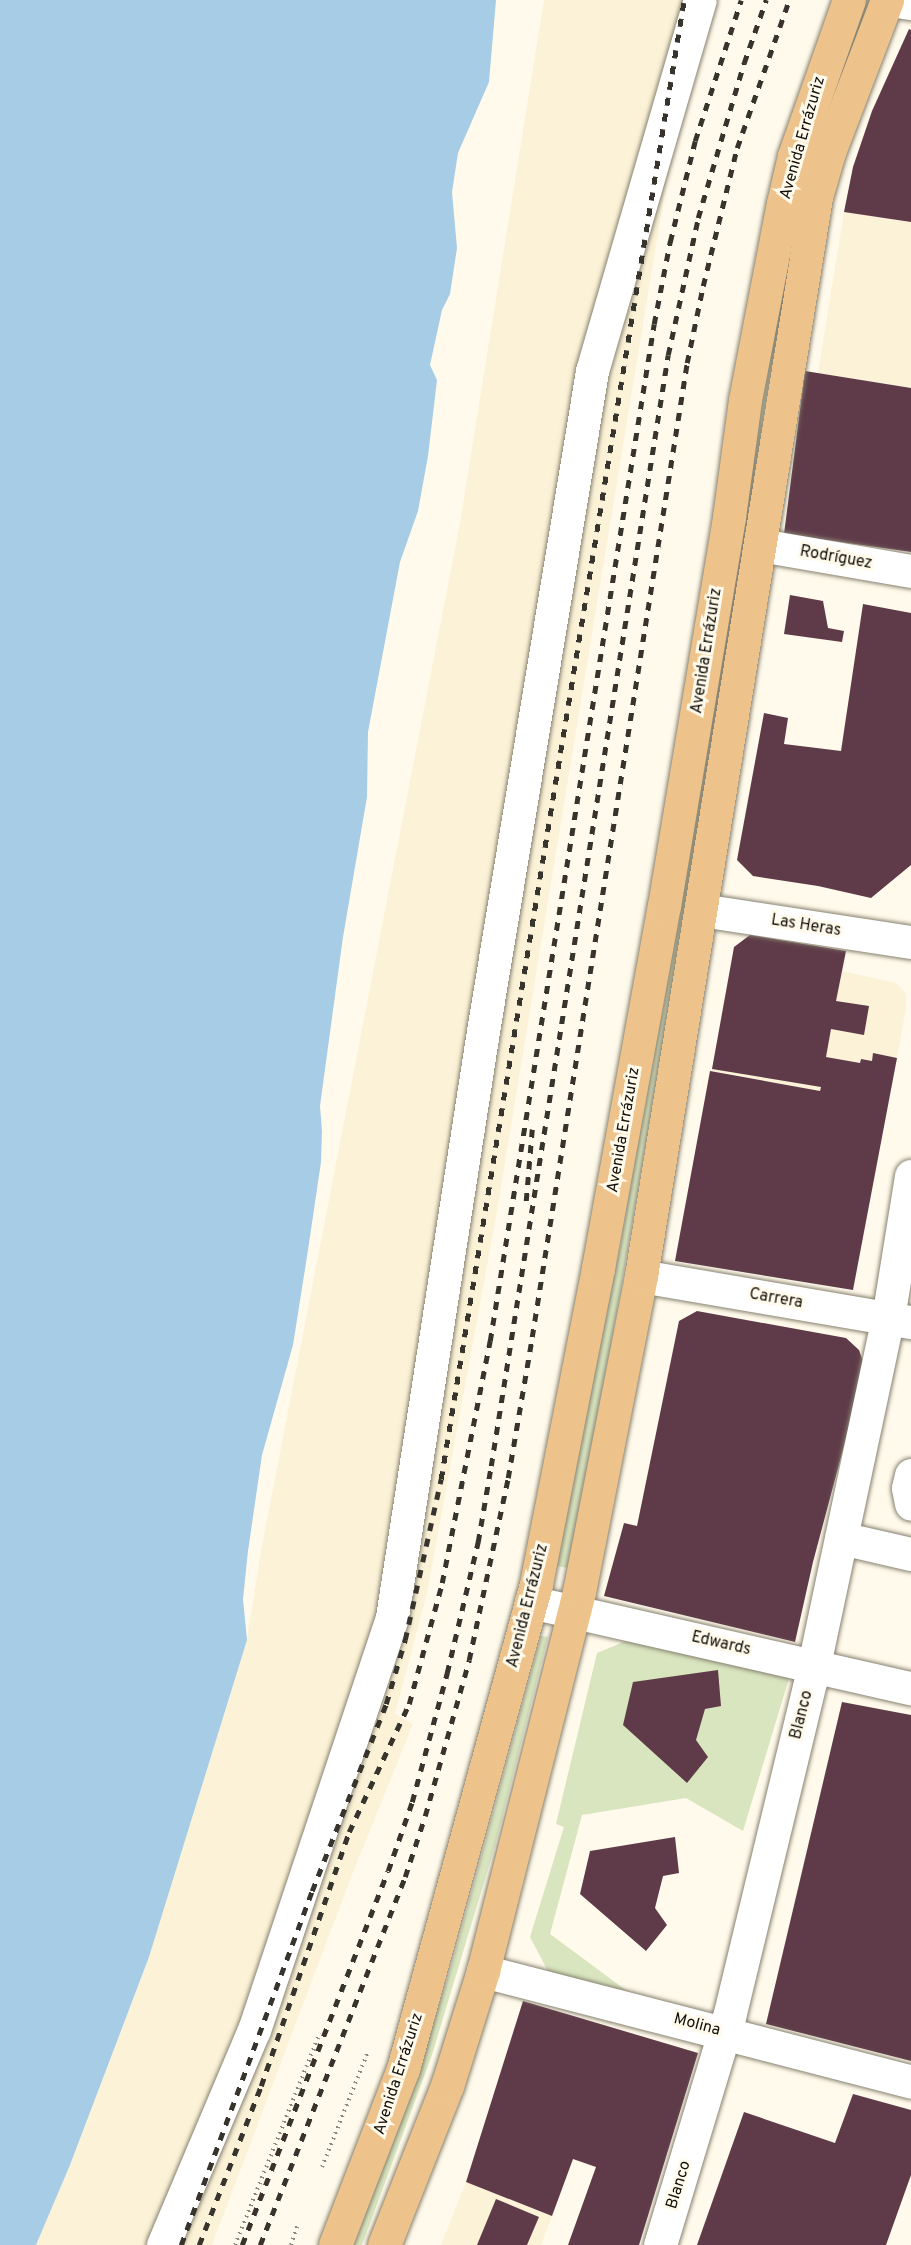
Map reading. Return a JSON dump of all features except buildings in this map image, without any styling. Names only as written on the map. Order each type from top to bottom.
[{"type":"main road","name":"Avenida Errázuriz","points":[[335,2245],[403,2069],[531,1602],[598,1268],[664,906],[729,517],[745,400],[783,203],[794,156],[849,0]]},
{"type":"main road","name":"Avenida Errázuriz","points":[[384,2245],[447,2086],[483,1971],[574,1611],[641,1276],[816,197],[829,152],[889,0]]},
{"type":"street","points":[[163,2245],[254,2030],[392,1617],[484,1025],[592,371],[700,0]]},
{"type":"street","points":[[889,0],[911,3]]},
{"type":"street","name":"Rodríguez","points":[[760,545],[911,571]]},
{"type":"street","name":"Las Heras","points":[[701,910],[911,942]]},
{"type":"street","name":"Blanco","points":[[660,2245],[725,2032],[814,1665],[841,1538],[899,1320],[911,1176]]},
{"type":"street","name":"Carrera","points":[[641,1276],[899,1320]]},
{"type":"street","points":[[911,1475],[908,1488],[911,1504]]},
{"type":"street","points":[[841,1538],[911,1554]]},
{"type":"street","name":"Edwards","points":[[531,1602],[911,1688]]},
{"type":"street","name":"Molina","points":[[483,1971],[911,2082]]},
{"type":"path","points":[[235,2245],[320,2033]]},
{"type":"path","points":[[322,2167],[367,2054]]},
{"type":"path","points":[[291,2245],[298,2224]]},
{"type":"shaded area","points":[[544,0],[714,0],[672,148],[497,1211],[427,1593],[395,1714],[413,1724],[352,1875],[212,2245],[36,2245],[70,2165],[149,1957],[247,1640],[261,1551],[460,523]]},
{"type":"shaded area","points":[[844,212],[911,222],[911,388],[818,373]]},
{"type":"shaded area","points":[[750,935],[846,951],[842,971],[896,983],[906,994],[906,1008],[897,1058],[873,1054],[872,1061],[861,1059],[860,1063],[826,1057],[820,1091],[712,1071],[734,947]]},
{"type":"shaded area","points":[[466,2182],[552,2216],[541,2245],[441,2245]]},
{"type":"green space","points":[[863,0],[871,0],[816,138],[801,197],[771,367],[751,502],[741,500],[794,185]]},
{"type":"green space","points":[[728,587],[741,590],[613,1334],[568,1568],[556,1566],[621,1242]]},
{"type":"green space","points":[[541,1636],[548,1637],[495,1846],[432,2055],[362,2245],[354,2245],[431,2032],[452,1964]]},
{"type":"green space","points":[[631,1639],[790,1675],[743,1831],[686,1798],[582,1815],[550,1934],[627,1991],[549,1973],[530,1937],[564,1827],[556,1824],[597,1653]]},
{"type":"water","points":[[0,0],[496,0],[489,82],[458,153],[452,192],[457,248],[450,294],[442,310],[430,365],[437,380],[428,456],[418,511],[400,562],[368,732],[367,797],[343,937],[320,1106],[321,1162],[293,1345],[262,1455],[248,1551],[243,1599],[247,1640],[149,1957],[70,2165],[36,2245],[0,2245]]},
{"type":"railway","points":[[181,2245],[312,1891],[386,1704],[405,1640],[441,1479],[684,0]]},
{"type":"railway","points":[[199,2245],[261,2086],[349,1832],[409,1704],[442,1583],[490,1341],[654,324],[670,242],[695,141],[741,0]]},
{"type":"railway","points":[[242,2245],[388,1871],[412,1802],[447,1673],[478,1542],[668,355],[698,218],[744,63],[766,0]]},
{"type":"railway","points":[[260,2245],[405,1877],[425,1816],[469,1660],[508,1478],[532,1337],[687,363],[703,286],[737,148],[789,0]]},
{"type":"railway","points":[[526,1201],[532,1129]]}]
